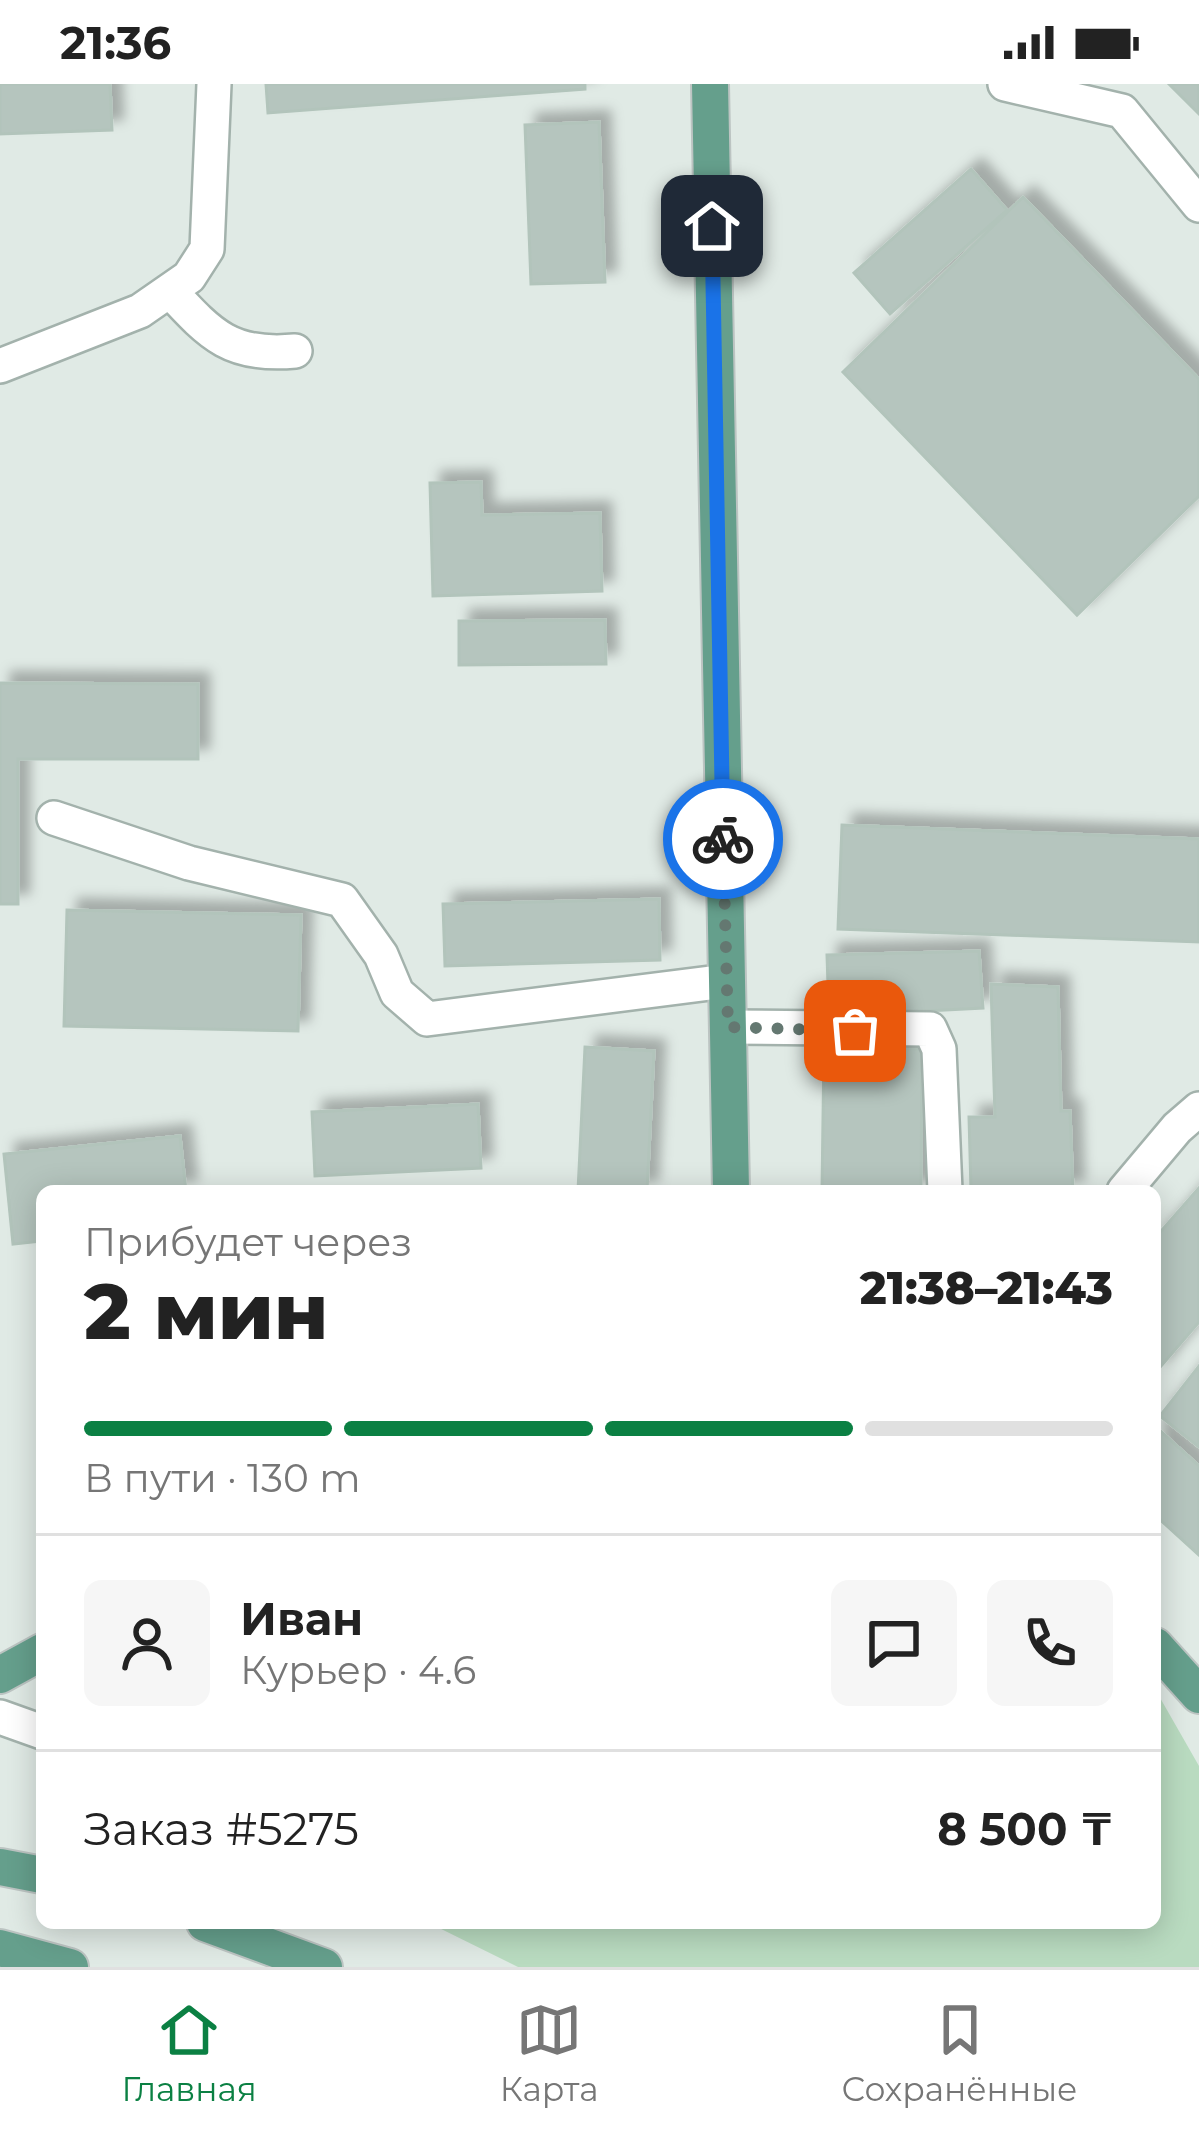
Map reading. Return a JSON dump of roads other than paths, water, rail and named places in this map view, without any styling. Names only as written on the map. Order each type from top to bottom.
[{"type":"main road","points":[[710,84],[731,1185]]},
{"type":"main road","points":[[0,1650],[36,1644]]},
{"type":"main road","points":[[0,1676],[36,1647]]},
{"type":"main road","points":[[1161,1653],[1199,1695]]},
{"type":"main road","points":[[0,1867],[36,1873]]},
{"type":"main road","points":[[222,1929],[324,1967]]},
{"type":"main road","points":[[14,1951],[70,1967]]},
{"type":"lane","points":[[0,366],[140,311],[189,278],[207,249],[214,84]]},
{"type":"lane","points":[[1005,84],[1122,111],[1199,205]]},
{"type":"lane","points":[[171,292],[212,336],[265,354],[295,351]]},
{"type":"lane","points":[[54,818],[189,863],[342,899],[381,955],[397,993],[427,1019],[726,981]]},
{"type":"lane","points":[[728,1027],[930,1030],[939,1049],[945,1185]]},
{"type":"lane","points":[[1129,1185],[1199,1109]]},
{"type":"lane","points":[[0,1717],[36,1730]]}]
